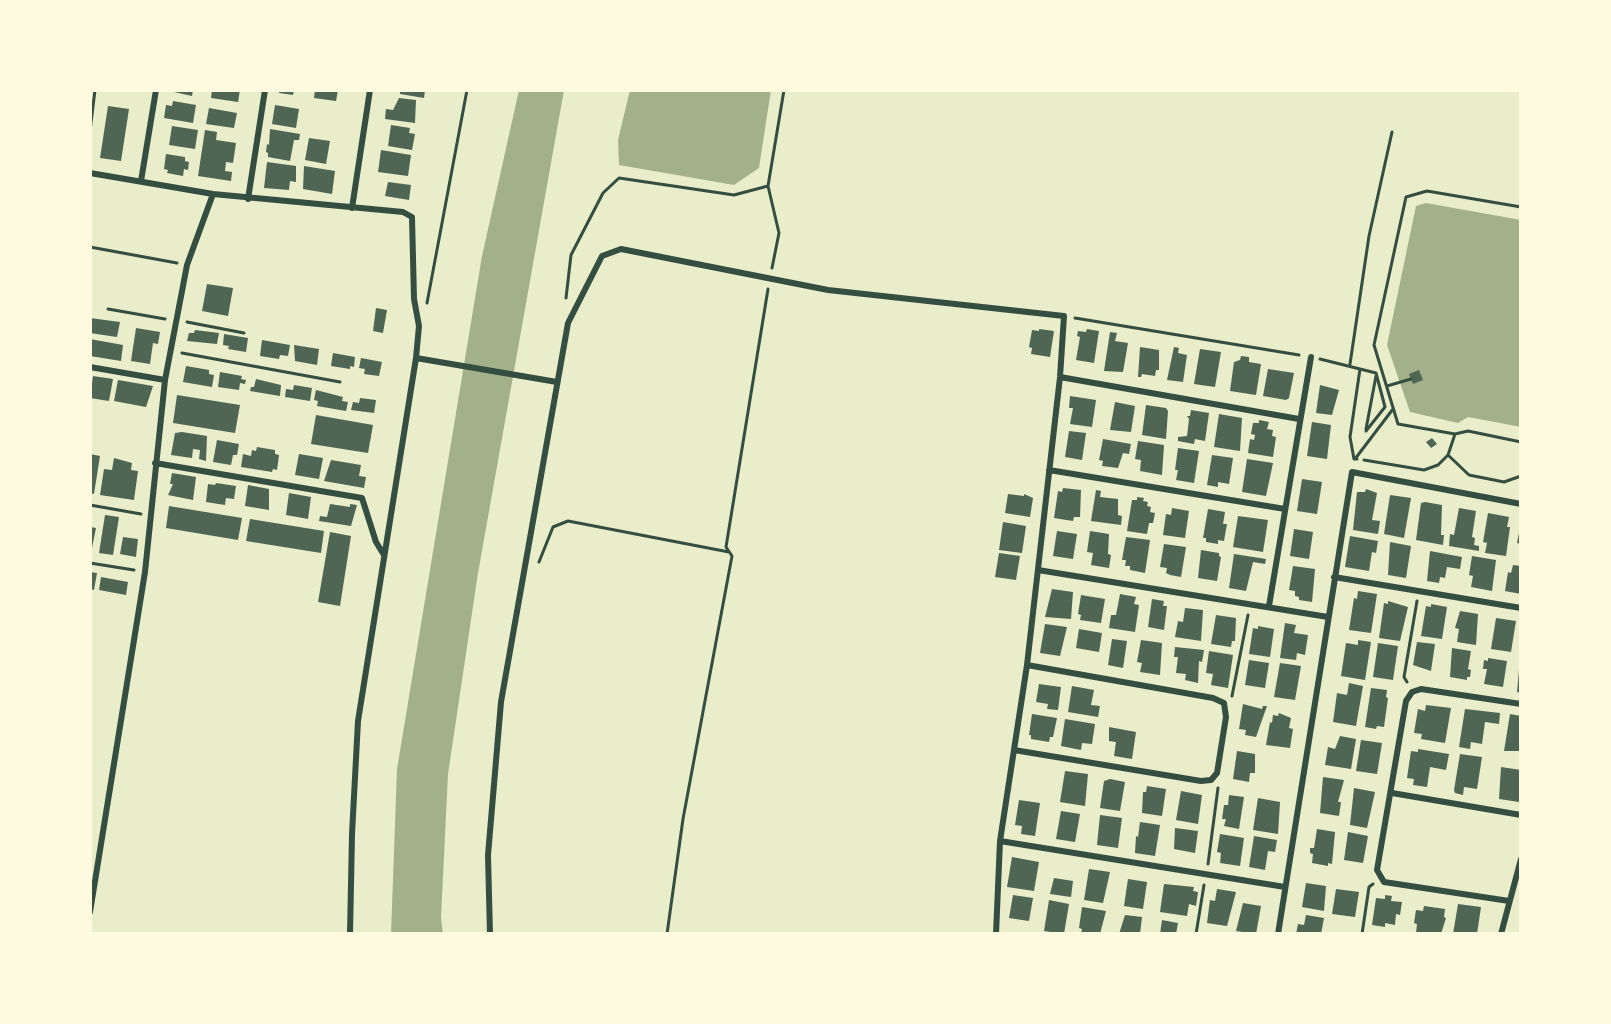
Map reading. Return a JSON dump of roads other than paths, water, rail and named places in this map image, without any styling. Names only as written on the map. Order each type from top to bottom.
[{"type":"street","points":[[141,181],[156,90]]},
{"type":"street","points":[[248,199],[265,90]]},
{"type":"street","points":[[352,208],[370,90]]},
{"type":"street","points":[[90,173],[248,199],[403,212],[412,217],[414,299],[419,327],[358,721],[350,934]]},
{"type":"street","points":[[90,912],[145,572],[165,380],[187,265],[213,194]]},
{"type":"street","points":[[490,934],[488,855],[501,702],[568,323],[602,256],[621,249],[828,290],[1064,316],[1060,378],[1027,665],[1000,841],[996,934]]},
{"type":"street","points":[[1269,606],[1311,357]]},
{"type":"street","points":[[416,358],[557,382]]},
{"type":"street","points":[[90,368],[165,380]]},
{"type":"street","points":[[1060,378],[1299,419]]},
{"type":"street","points":[[155,463],[362,498],[376,542],[384,555]]},
{"type":"street","points":[[1049,470],[1285,509]]},
{"type":"street","points":[[1278,934],[1352,472],[1521,504]]},
{"type":"street","points":[[1038,570],[1328,617]]},
{"type":"street","points":[[1334,577],[1521,608]]},
{"type":"street","points":[[1014,750],[1211,780],[1217,773],[1226,717],[1224,703],[1213,698],[1027,665]]},
{"type":"street","points":[[1509,901],[1384,882],[1377,870],[1406,701],[1412,692],[1421,689],[1521,704]]},
{"type":"street","points":[[1392,793],[1521,814]]},
{"type":"street","points":[[1000,841],[1285,887]]},
{"type":"street","points":[[1501,934],[1521,859]]}]
